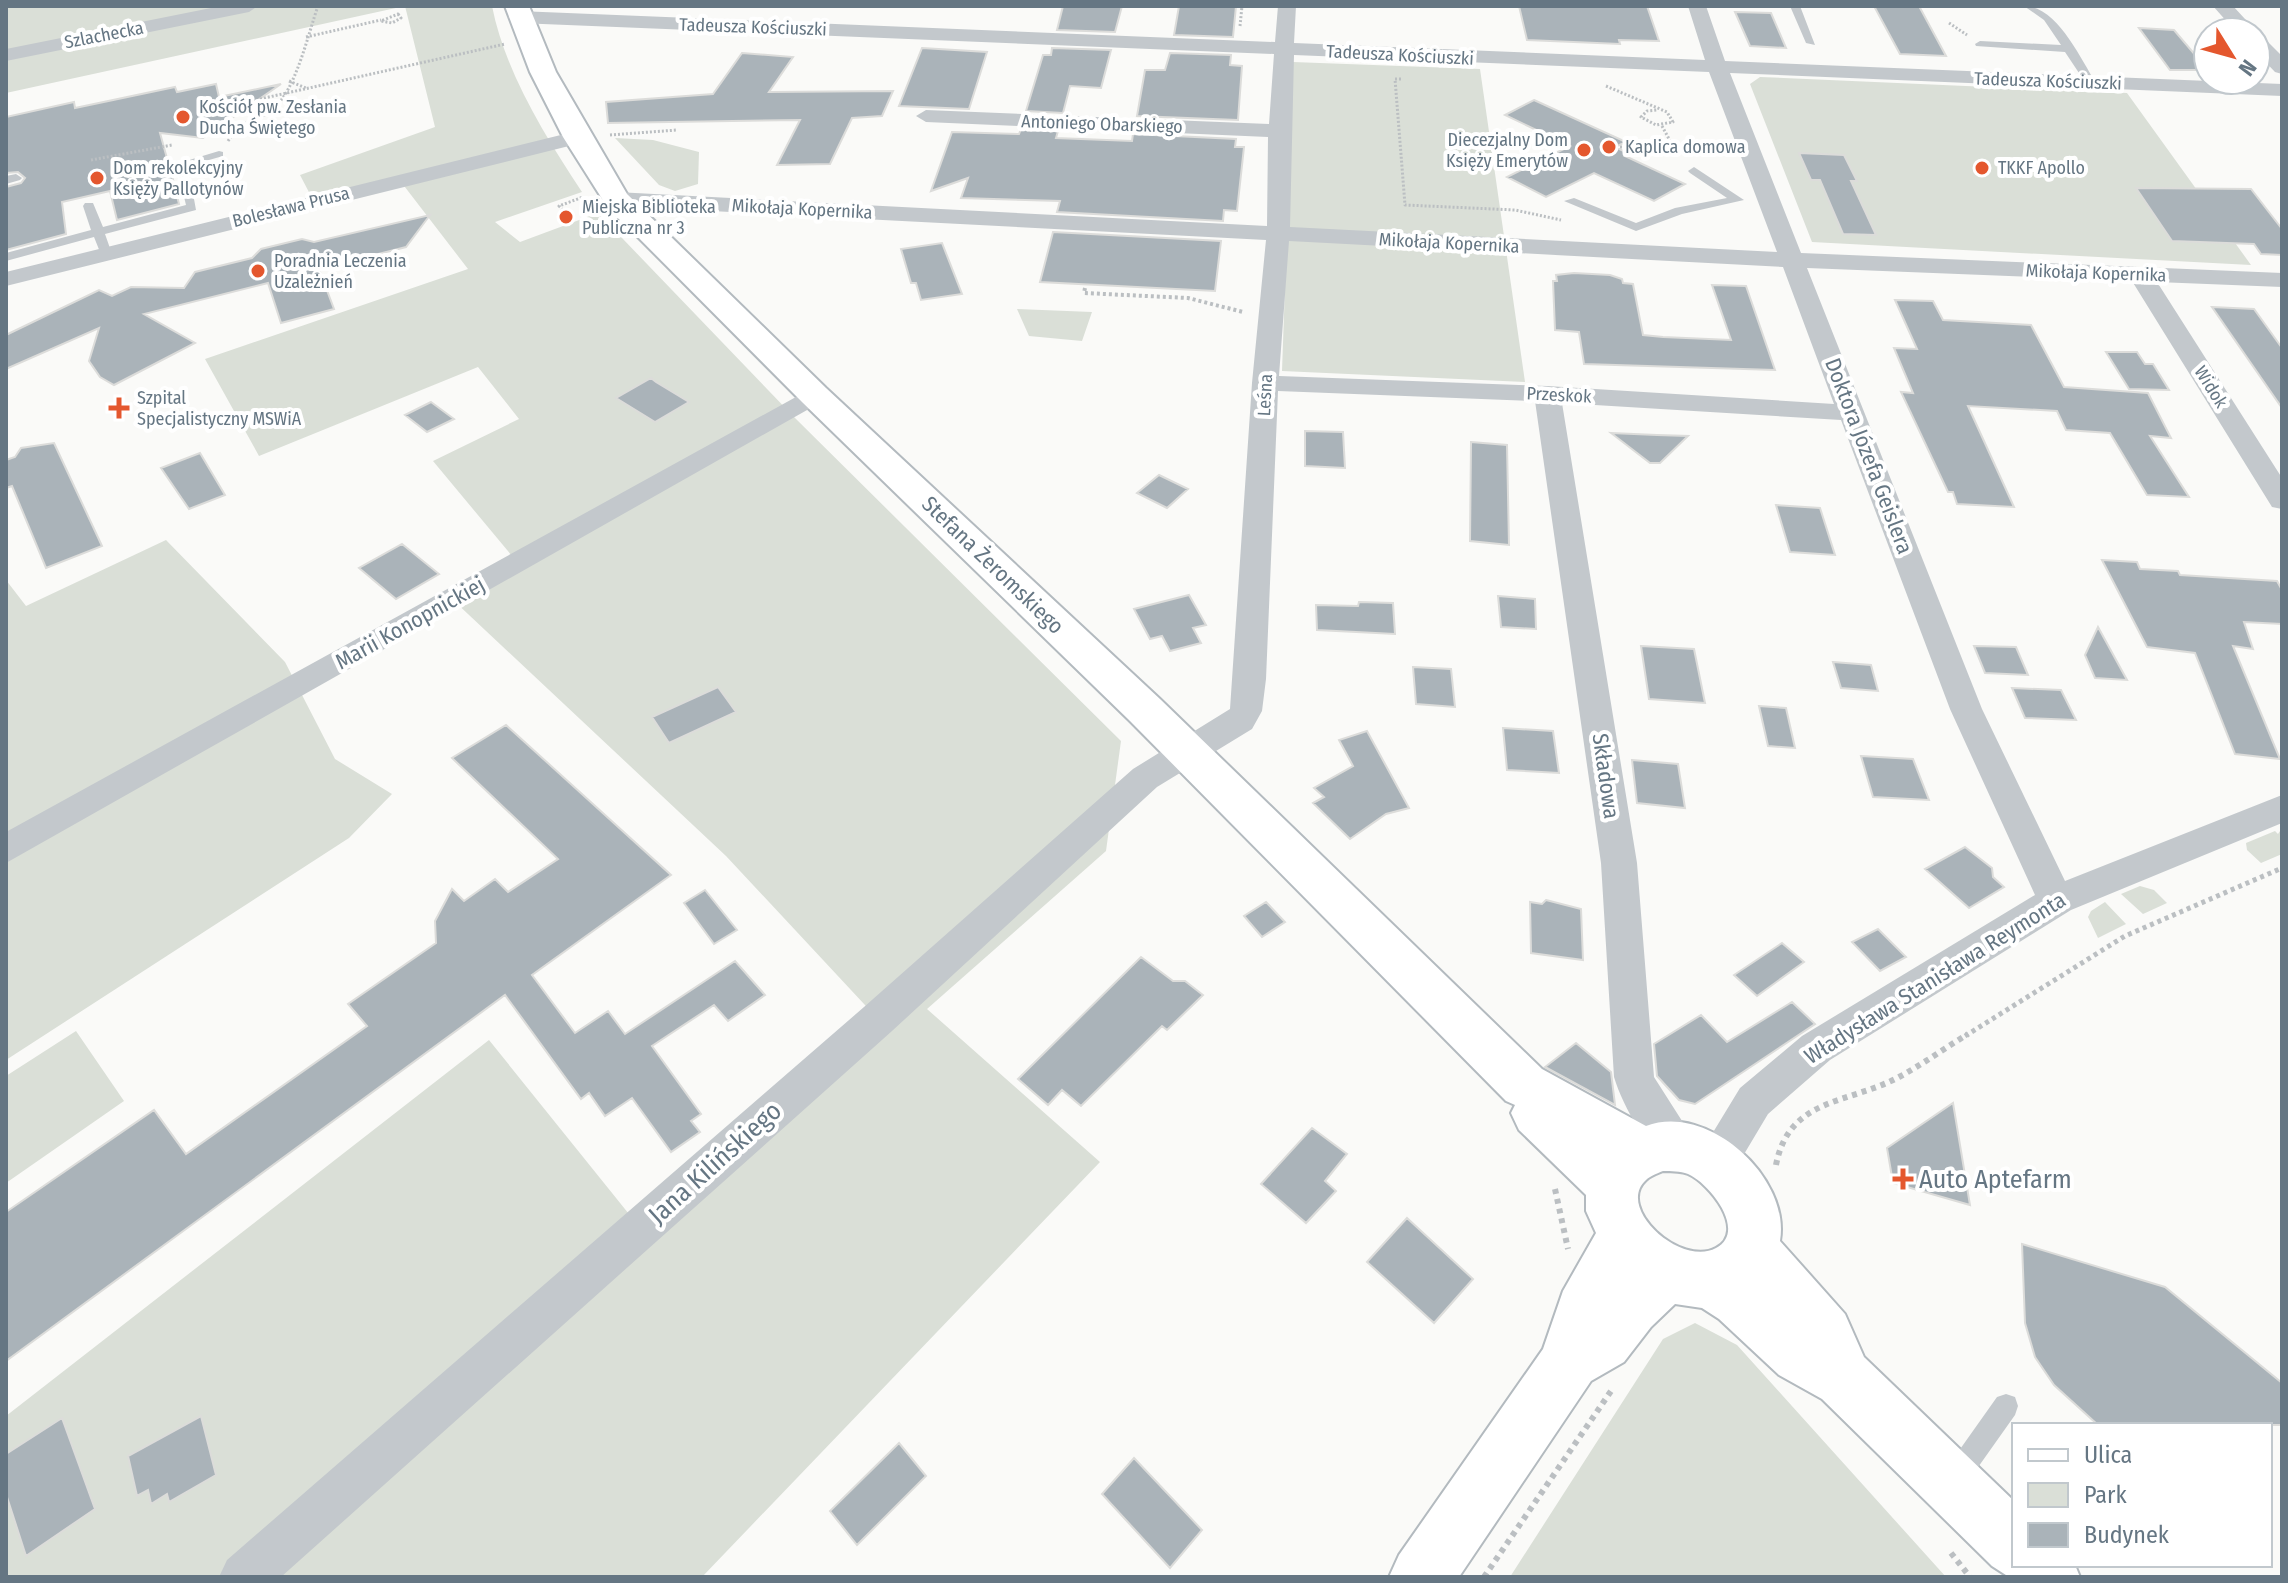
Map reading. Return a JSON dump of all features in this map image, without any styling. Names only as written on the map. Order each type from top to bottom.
[{"type":"main road","name":"Stefana Żeromskiego","points":[[518,12],[586,136],[602,198],[814,395],[1187,752],[1524,1085],[1535,1111],[1654,1177]]},
{"type":"main road","points":[[1708,1267],[1755,1231],[1745,1193],[1654,1177],[1647,1262],[1708,1267],[1800,1354],[1843,1378],[2012,1542]]},
{"type":"main road","name":"Władysława Stanisława Reymonta","points":[[1594,1370],[1574,1328],[1654,1177]]},
{"type":"main road","name":"Władysława Stanisława Reymonta","points":[[1421,1577],[1594,1370],[1604,1342],[1631,1307],[1708,1267]]},
{"type":"street","name":"Szlachecka","points":[[6,55],[249,6]]},
{"type":"street","points":[[715,26],[727,6]]},
{"type":"street","name":"Leśna","points":[[1187,752],[1228,730],[1246,711],[1265,383],[1278,235],[1279,131],[1287,6]]},
{"type":"street","name":"Doktora Józefa Geislera","points":[[1697,6],[1754,200],[1793,260],[1966,709],[2043,878],[2058,899]]},
{"type":"street","name":"Tadeusza Kościuszki","points":[[518,12],[715,26],[2282,90]]},
{"type":"street","name":"Antoniego Obarskiego","points":[[926,116],[1279,131]]},
{"type":"street","name":"Bolesława Prusa","points":[[6,279],[102,244],[586,136]]},
{"type":"street","name":"Mikołaja Kopernika","points":[[602,198],[1278,235],[2282,280]]},
{"type":"street","name":"Widok","points":[[2140,274],[2282,500]]},
{"type":"street","name":"Przeskok","points":[[1265,383],[1547,394],[1853,413]]},
{"type":"street","name":"Składowa","points":[[1547,394],[1619,863],[1634,1077],[1654,1177]]},
{"type":"street","name":"Marii Konopnickiej","points":[[6,849],[814,395]]},
{"type":"street","name":"Jana Kilińskiego","points":[[244,1577],[866,1030],[1145,778],[1187,752]]},
{"type":"street","name":"Władysława Stanisława Reymonta","points":[[1654,1177],[1754,1101],[1816,1048],[2058,899],[2282,808]]},
{"type":"lane","points":[[1795,6],[1811,43]]},
{"type":"lane","points":[[2029,6],[2048,18],[2091,83]]},
{"type":"lane","points":[[1980,44],[2068,49]]},
{"type":"lane","points":[[6,257],[102,244],[192,207],[182,164],[219,154]]},
{"type":"lane","points":[[1694,171],[1754,200]]},
{"type":"lane","points":[[1570,201],[1636,227],[1679,211],[1754,200]]},
{"type":"lane","points":[[89,206],[102,244]]},
{"type":"lane","points":[[1951,1483],[2006,1406]]},
{"type":"path","points":[[219,154],[244,118],[272,110],[284,93],[318,6]]},
{"type":"path","points":[[305,37],[381,20]]},
{"type":"path","points":[[260,99],[508,43]]},
{"type":"path","points":[[1411,79],[1395,79],[1405,205],[1515,210],[1554,219],[1621,223]]},
{"type":"path","points":[[289,81],[307,88]]},
{"type":"path","points":[[1601,84],[1671,114],[1673,122],[1656,125],[1641,117],[1643,112],[1657,110]]},
{"type":"path","points":[[586,136],[677,130]]},
{"type":"path","points":[[216,137],[232,134]]},
{"type":"path","points":[[91,160],[185,143]]},
{"type":"path","points":[[1620,147],[1723,151]]},
{"type":"path","points":[[563,210],[559,206],[602,198]]},
{"type":"path","points":[[1085,288],[1084,293],[1188,295],[1243,312]]},
{"type":"path","points":[[1776,1171],[1780,1144],[1791,1127],[1810,1111],[1897,1078],[2125,936],[2282,868]]},
{"type":"path","points":[[1484,1577],[1594,1370]]},
{"type":"green space","points":[[6,6],[405,6],[6,93]]},
{"type":"green space","points":[[405,6],[492,6],[516,79],[582,192],[495,222],[520,242],[598,213],[794,417],[1121,741],[1106,851],[927,1009],[1100,1162],[702,1577],[6,1577],[6,1416],[489,1040],[641,1229],[878,1019],[726,856],[452,599],[517,562],[433,461],[519,419],[478,367],[259,456],[205,359],[468,269],[398,178],[312,198],[300,175],[435,127]]},
{"type":"green space","points":[[1293,62],[1480,69],[1525,382],[1282,371]]},
{"type":"green space","name":"TKKF Apollo","points":[[1760,77],[2127,93],[2251,265],[1812,242],[1750,84]]},
{"type":"green space","points":[[615,138],[653,140],[699,152],[698,184],[675,191],[659,185]]},
{"type":"green space","points":[[1017,309],[1092,312],[1082,341],[1029,336]]},
{"type":"green space","points":[[166,540],[285,662],[335,759],[392,794],[349,838],[6,1060],[6,580],[26,606]]},
{"type":"green space","points":[[2282,828],[2282,854],[2261,863],[2247,850],[2246,843],[2275,831],[2278,834]]},
{"type":"green space","points":[[2140,886],[2154,890],[2167,903],[2143,914],[2121,894]]},
{"type":"green space","points":[[2105,902],[2126,924],[2098,938],[2088,917],[2091,911]]},
{"type":"green space","points":[[76,1031],[124,1101],[6,1183],[6,1076]]},
{"type":"green space","points":[[1695,1323],[1737,1345],[1946,1577],[1510,1577],[1663,1339]]},
{"type":"building","points":[[1063,6],[1122,6],[1115,32],[1057,30]]},
{"type":"building","points":[[1179,6],[1236,6],[1233,37],[1174,35]]},
{"type":"building","points":[[1519,6],[1647,6],[1659,41],[1619,40],[1620,44],[1527,40]]},
{"type":"building","points":[[1874,6],[1919,6],[1946,56],[1900,54]]},
{"type":"building","points":[[1735,12],[1771,13],[1786,48],[1750,46]]},
{"type":"building","points":[[2139,28],[2174,30],[2192,51],[2192,70],[2170,70]]},
{"type":"building","points":[[922,48],[987,52],[969,109],[899,106]]},
{"type":"building","points":[[1052,48],[1111,50],[1101,88],[1070,86],[1063,113],[1026,111],[1043,55],[1051,55]]},
{"type":"building","points":[[742,53],[793,57],[769,92],[893,91],[882,116],[852,118],[830,164],[777,165],[800,120],[608,123],[606,102],[713,94]]},
{"type":"building","points":[[1170,53],[1231,55],[1230,65],[1242,66],[1238,120],[1137,116],[1145,70],[1165,70]]},
{"type":"building","points":[[216,84],[219,97],[281,84],[203,138],[160,133],[168,162],[164,165],[169,164],[179,204],[117,220],[110,191],[62,202],[66,234],[6,250],[6,187],[21,183],[25,178],[18,172],[6,173],[6,117],[74,102],[75,108],[175,87],[177,92]]},
{"type":"building","name":"Diecezjalny Dom Księży Emerytów","points":[[1534,100],[1626,142],[1615,147],[1630,154],[1625,156],[1685,184],[1654,201],[1594,173],[1546,197],[1507,177],[1570,146],[1505,115]]},
{"type":"building","points":[[1021,129],[1058,131],[1056,138],[1132,141],[1133,134],[1236,139],[1235,147],[1244,147],[1237,211],[1224,210],[1223,221],[1057,212],[1060,201],[961,198],[968,178],[931,191],[952,132],[1019,134]]},
{"type":"building","points":[[1799,153],[1844,155],[1857,181],[1851,181],[1876,235],[1843,234],[1820,180],[1811,180]]},
{"type":"building","points":[[2136,188],[2251,189],[2282,229],[2282,255],[2261,254],[2254,244],[2172,241]]},
{"type":"building","points":[[430,215],[406,247],[319,269],[334,309],[281,323],[268,283],[144,314],[195,343],[114,385],[100,377],[89,361],[99,328],[6,369],[6,335],[99,290],[112,296],[131,287],[184,288],[195,272],[252,258],[261,249],[302,239],[314,242]]},
{"type":"building","points":[[1053,232],[1221,241],[1215,291],[1040,282]]},
{"type":"building","points":[[942,243],[962,294],[921,300],[916,283],[911,283],[901,249]]},
{"type":"building","points":[[1556,275],[1610,275],[1622,279],[1623,283],[1633,284],[1643,335],[1663,337],[1731,340],[1712,285],[1746,286],[1775,370],[1584,364],[1579,332],[1555,330],[1553,281],[1557,281]]},
{"type":"building","points":[[1895,300],[1933,301],[1943,320],[2031,325],[2064,387],[2148,393],[2171,438],[2150,436],[2189,497],[2147,495],[2110,433],[2066,430],[2057,411],[1968,406],[2014,507],[1957,504],[1953,492],[1948,492],[1901,392],[1913,393],[1894,348],[1917,349]]},
{"type":"building","points":[[2212,307],[2254,309],[2282,348],[2282,408]]},
{"type":"building","points":[[2106,352],[2137,352],[2145,364],[2153,364],[2169,390],[2129,389]]},
{"type":"building","points":[[651,378],[689,402],[655,422],[616,398]]},
{"type":"building","points":[[431,402],[454,419],[427,432],[405,415]]},
{"type":"building","points":[[1305,431],[1343,432],[1345,468],[1305,466]]},
{"type":"building","points":[[1611,433],[1688,436],[1660,463],[1650,463]]},
{"type":"building","points":[[1471,442],[1507,445],[1509,545],[1470,541]]},
{"type":"building","points":[[54,443],[102,546],[46,568],[12,486],[6,488],[6,460],[15,457],[21,448]]},
{"type":"building","points":[[200,453],[225,495],[189,509],[161,468]]},
{"type":"building","points":[[1159,475],[1188,489],[1167,508],[1137,493]]},
{"type":"building","points":[[1776,505],[1820,508],[1835,555],[1790,552]]},
{"type":"building","points":[[402,544],[439,574],[396,599],[359,568]]},
{"type":"building","points":[[2102,560],[2137,562],[2140,569],[2178,571],[2180,575],[2277,581],[2282,590],[2282,624],[2244,622],[2253,649],[2233,646],[2280,759],[2235,754],[2195,653],[2147,647]]},
{"type":"building","points":[[1189,595],[1206,625],[1193,628],[1201,643],[1170,651],[1162,636],[1150,639],[1134,609]]},
{"type":"building","points":[[1498,596],[1535,599],[1536,629],[1501,627]]},
{"type":"building","points":[[1359,602],[1393,603],[1395,634],[1317,630],[1316,605],[1358,606]]},
{"type":"building","points":[[2098,627],[2127,680],[2095,678],[2085,655]]},
{"type":"building","points":[[1641,646],[1694,649],[1705,703],[1649,699]]},
{"type":"building","points":[[1974,646],[2016,647],[2028,675],[1985,673]]},
{"type":"building","points":[[1833,662],[1871,665],[1878,691],[1841,688]]},
{"type":"building","points":[[1413,667],[1451,669],[1455,707],[1416,704]]},
{"type":"building","points":[[718,687],[736,712],[669,743],[652,717]]},
{"type":"building","points":[[2012,688],[2061,690],[2076,720],[2025,718]]},
{"type":"building","points":[[1759,706],[1786,708],[1795,748],[1768,746]]},
{"type":"building","points":[[506,725],[671,875],[532,975],[575,1033],[608,1011],[625,1034],[735,961],[765,995],[728,1021],[714,1005],[652,1046],[701,1114],[691,1121],[700,1132],[671,1152],[632,1098],[605,1116],[589,1093],[581,1099],[505,995],[6,1361],[6,1212],[154,1110],[186,1154],[367,1026],[348,1004],[436,943],[435,921],[452,889],[464,901],[495,879],[508,892],[558,859],[452,758]]},
{"type":"building","points":[[1503,728],[1553,731],[1559,773],[1507,770]]},
{"type":"building","points":[[1367,731],[1409,808],[1386,814],[1350,839],[1313,803],[1324,797],[1314,788],[1353,766],[1339,740]]},
{"type":"building","points":[[1861,756],[1913,759],[1929,800],[1873,797]]},
{"type":"building","points":[[1632,760],[1678,764],[1685,808],[1637,803]]},
{"type":"building","points":[[1965,847],[1992,868],[1993,877],[2004,887],[1969,908],[1925,869]]},
{"type":"building","points":[[705,890],[737,930],[714,944],[684,903]]},
{"type":"building","points":[[1546,900],[1581,909],[1583,960],[1531,953],[1530,902],[1542,904]]},
{"type":"building","points":[[1266,902],[1285,922],[1262,937],[1244,916]]},
{"type":"building","points":[[1878,929],[1906,957],[1880,971],[1852,942]]},
{"type":"building","points":[[1782,943],[1804,962],[1757,996],[1734,975]]},
{"type":"building","points":[[1141,957],[1173,981],[1185,981],[1203,995],[1167,1030],[1162,1026],[1081,1106],[1062,1090],[1048,1105],[1018,1079]]},
{"type":"building","points":[[1792,1002],[1815,1024],[1695,1104],[1679,1100],[1657,1076],[1654,1044],[1701,1015],[1727,1042]]},
{"type":"building","points":[[1576,1043],[1611,1072],[1615,1105],[1545,1067]]},
{"type":"building","points":[[1953,1103],[1970,1205],[1893,1183],[1887,1148]]},
{"type":"building","points":[[1312,1128],[1347,1154],[1325,1181],[1336,1191],[1306,1223],[1261,1184]]},
{"type":"building","points":[[1407,1218],[1473,1279],[1434,1323],[1367,1262]]},
{"type":"building","points":[[2022,1244],[2165,1287],[2282,1383],[2282,1425],[2096,1423],[2054,1385],[2035,1357],[2025,1323]]},
{"type":"building","points":[[201,1416],[216,1475],[169,1502],[167,1494],[151,1504],[148,1490],[137,1496],[128,1456]]},
{"type":"building","points":[[62,1418],[95,1509],[26,1556],[6,1494],[6,1454]]},
{"type":"building","points":[[899,1443],[926,1476],[857,1545],[830,1511]]},
{"type":"building","points":[[1134,1458],[1202,1530],[1170,1568],[1102,1494]]},
{"type":"place","name":"Kościół pw. Zesłania Ducha Świętego","points":[[183,117]]},
{"type":"place","name":"Kaplica domowa","points":[[1609,147]]},
{"type":"place","name":"Diecezjalny Dom Księży Emerytów","points":[[1584,150]]},
{"type":"place","name":"TKKF Apollo","points":[[1982,168]]},
{"type":"place","name":"Dom rekolekcyjny Księży Pallotynów","points":[[97,178]]},
{"type":"place","name":"Miejska Biblioteka Publiczna nr 3","points":[[566,217]]},
{"type":"place","name":"Poradnia Leczenia Uzależnień","points":[[258,271]]},
{"type":"place","name":"Szpital Specjalistyczny MSWiA","points":[[119,408]]},
{"type":"place","name":"Auto Aptefarm","points":[[1903,1179]]}]
